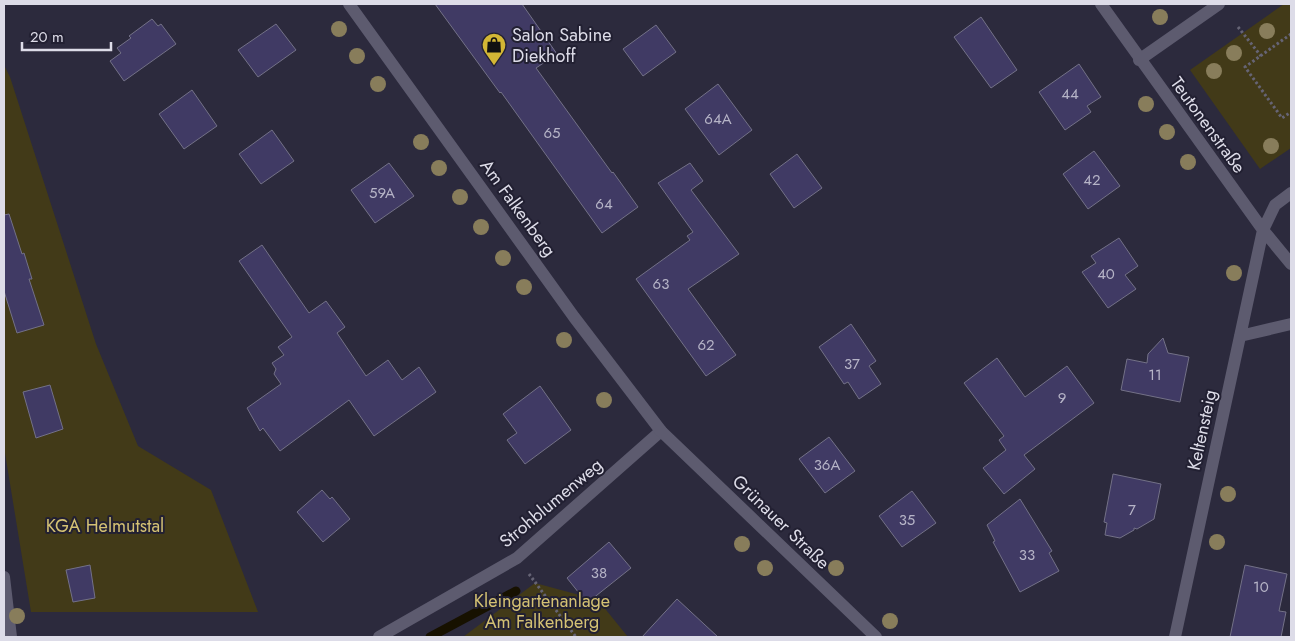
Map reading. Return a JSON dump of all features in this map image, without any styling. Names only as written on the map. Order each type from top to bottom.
[{"type":"street","name":"Am Falkenberg","points":[[349,4],[574,317],[661,432]]},
{"type":"street","name":"Teutonenstraße","points":[[1101,4],[1139,60],[1291,264]]},
{"type":"street","points":[[1139,60],[1219,4]]},
{"type":"street","name":"Keltensteig","points":[[1175,637],[1264,230],[1274,205],[1291,193]]},
{"type":"street","points":[[1240,336],[1291,324]]},
{"type":"street","name":"Strohblumenweg","points":[[379,637],[516,558],[661,432]]},
{"type":"street","name":"Grünauer Straße","points":[[661,432],[876,637]]},
{"type":"street","points":[[4,577],[11,637]]},
{"type":"path","points":[[1238,27],[1261,56]]},
{"type":"path","points":[[1291,34],[1245,67],[1282,118],[1291,112]]},
{"type":"path","points":[[516,558],[576,637]]},
{"type":"green space","points":[[1284,4],[1291,4],[1291,148],[1260,169],[1190,70]]},
{"type":"green space","name":"KGA Helmutstal","points":[[4,65],[10,77],[96,344],[138,446],[211,490],[258,612],[31,612],[4,447]]},
{"type":"green space","name":"Kleingartenanlage Am Falkenberg","points":[[535,583],[598,600],[628,637],[463,637]]},
{"type":"building","points":[[435,4],[522,4],[557,54],[536,68],[638,207],[602,233]]},
{"type":"building","points":[[981,17],[1017,70],[991,88],[954,37]]},
{"type":"building","points":[[152,19],[158,26],[161,24],[176,44],[124,81],[110,61],[121,53],[117,48],[131,38],[129,36]]},
{"type":"building","points":[[276,24],[296,50],[258,77],[238,50]]},
{"type":"building","points":[[656,25],[676,52],[643,76],[623,49]]},
{"type":"building","points":[[1079,64],[1101,97],[1087,106],[1091,112],[1065,130],[1039,92]]},
{"type":"building","points":[[718,84],[752,130],[719,155],[685,109]]},
{"type":"building","points":[[192,90],[217,126],[184,149],[159,114]]},
{"type":"building","points":[[272,130],[294,161],[261,184],[239,154]]},
{"type":"building","points":[[1094,151],[1120,186],[1088,209],[1063,174]]},
{"type":"building","points":[[797,154],[822,188],[794,208],[770,174]]},
{"type":"building","points":[[389,163],[414,196],[375,223],[351,190]]},
{"type":"building","points":[[690,163],[703,181],[691,190],[739,254],[688,289],[736,355],[706,376],[636,279],[690,240],[687,236],[693,232],[658,183]]},
{"type":"building","points":[[9,214],[22,254],[24,253],[32,279],[29,279],[44,325],[17,333],[4,291],[4,215]]},
{"type":"building","points":[[1119,238],[1138,266],[1125,275],[1136,289],[1108,308],[1082,272],[1096,263],[1091,256]]},
{"type":"building","points":[[262,245],[309,313],[326,301],[345,327],[337,333],[366,376],[388,360],[402,380],[419,367],[436,392],[374,436],[349,400],[280,451],[263,428],[260,431],[247,408],[281,384],[274,374],[276,369],[272,363],[284,355],[278,347],[292,337],[239,261]]},
{"type":"building","points":[[851,324],[876,361],[869,366],[881,384],[859,399],[848,382],[844,384],[819,347]]},
{"type":"building","points":[[1163,338],[1168,353],[1189,357],[1180,402],[1121,390],[1127,359],[1147,363],[1148,354]]},
{"type":"building","points":[[997,358],[1025,397],[1067,366],[1094,403],[1024,455],[1035,469],[1004,494],[983,468],[1006,450],[999,440],[1004,436],[964,383]]},
{"type":"building","points":[[50,385],[63,429],[36,438],[23,392]]},
{"type":"building","points":[[540,386],[571,430],[525,464],[507,440],[517,433],[503,414]]},
{"type":"building","points":[[829,437],[855,471],[825,493],[799,459]]},
{"type":"building","points":[[1113,474],[1161,484],[1154,519],[1137,529],[1134,528],[1134,530],[1120,538],[1105,535],[1107,523],[1104,522]]},
{"type":"building","points":[[322,490],[330,499],[332,497],[350,519],[323,542],[297,512]]},
{"type":"building","points":[[912,491],[936,523],[902,547],[879,516]]},
{"type":"building","points":[[1020,499],[1052,551],[1049,553],[1059,571],[1020,592],[993,542],[995,541],[987,525]]},
{"type":"building","points":[[609,542],[631,568],[587,603],[567,578]]},
{"type":"building","points":[[90,565],[95,598],[73,602],[66,570]]},
{"type":"building","points":[[1245,565],[1287,574],[1279,611],[1286,612],[1281,637],[1230,637]]},
{"type":"building","points":[[677,599],[718,637],[642,637]]},
{"type":"waterway","points":[[430,637],[516,591]]},
{"type":"place","name":"Salon Sabine Diekhoff","points":[[494,66]]}]
